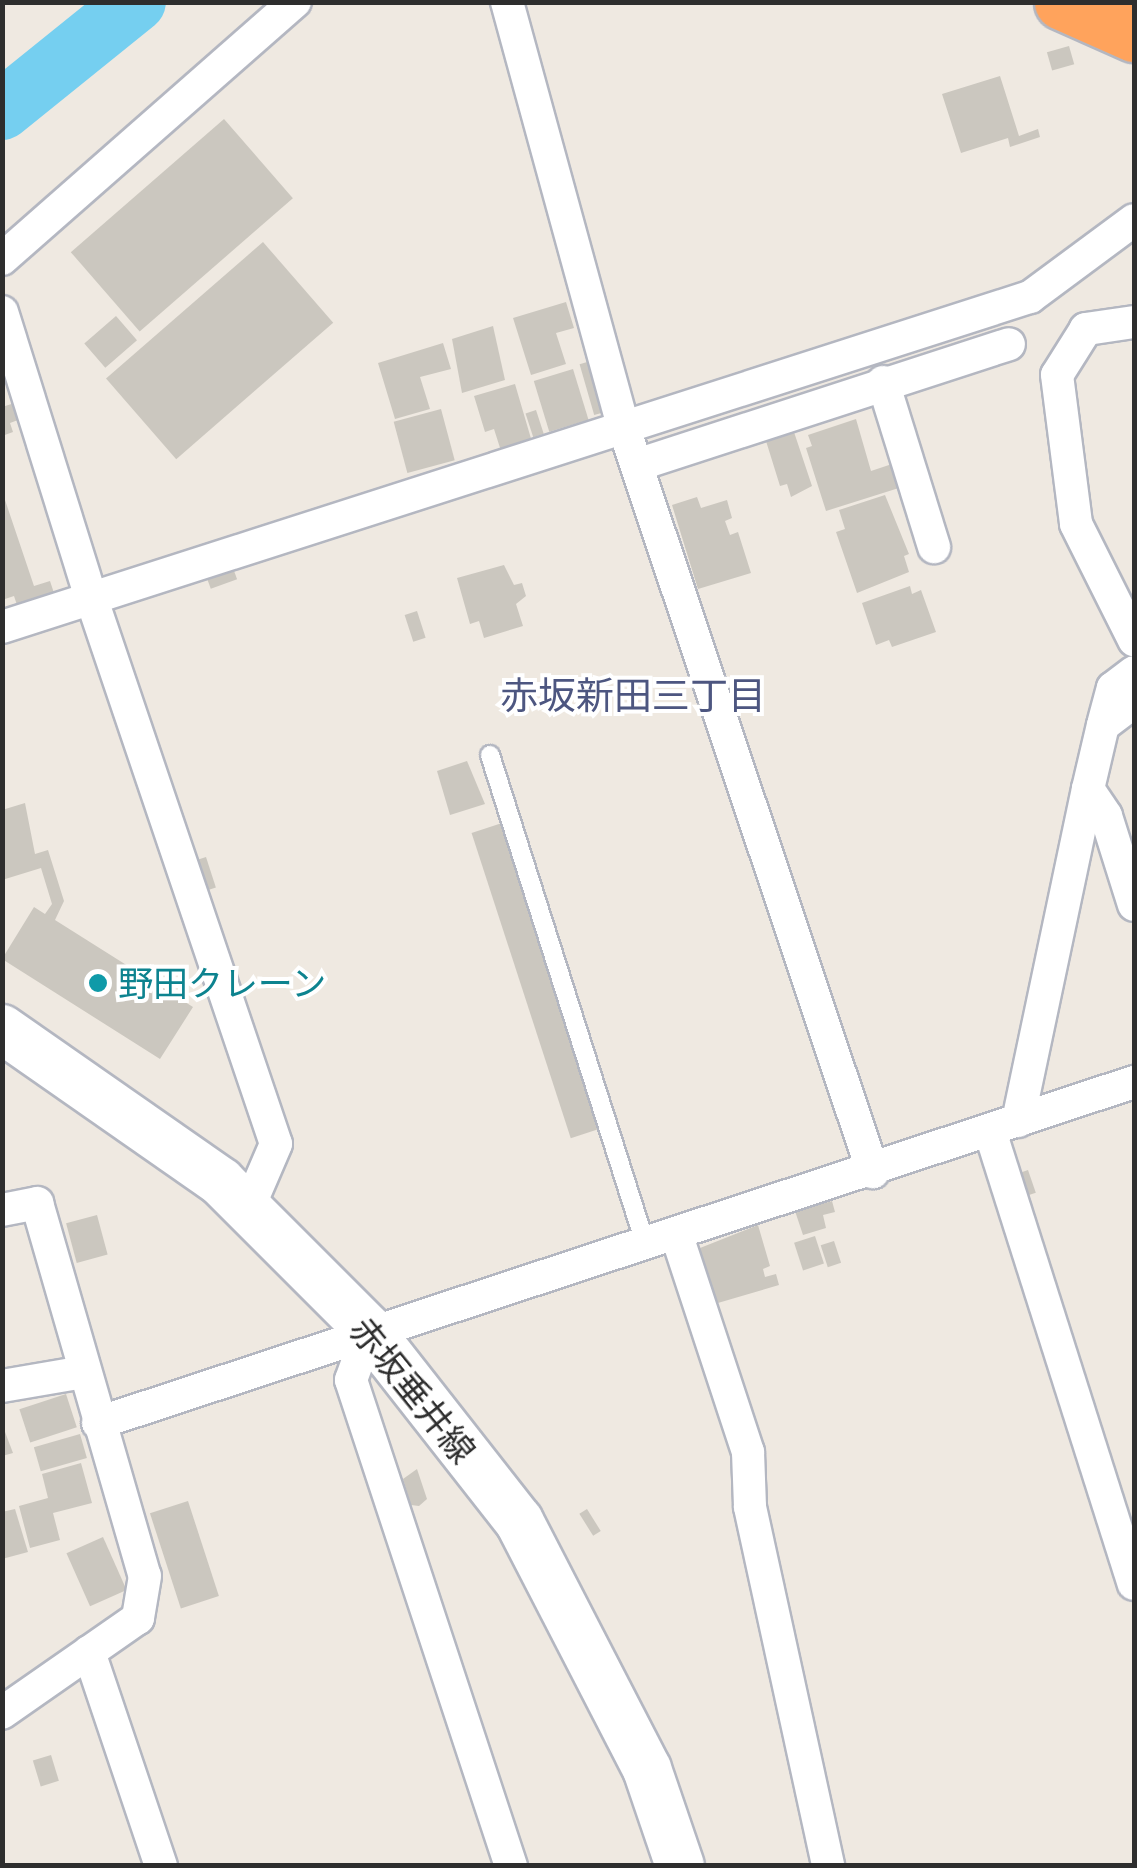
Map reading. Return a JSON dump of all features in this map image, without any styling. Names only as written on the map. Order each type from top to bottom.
[{"type":"highway","points":[[1062,2],[1134,34]]},
{"type":"main road","name":"赤坂垂井線","points":[[2,1029],[206,1171],[368,1330],[519,1520],[648,1769],[680,1866]]},
{"type":"street","points":[[2,259],[295,2]]},
{"type":"street","points":[[507,2],[623,424],[873,1172]]},
{"type":"street","points":[[2,626],[623,424],[1030,297],[1134,220]]},
{"type":"street","points":[[2,312],[91,598],[276,1144],[248,1209]]},
{"type":"street","points":[[1134,322],[1086,329],[1056,375],[1076,524],[1134,640]]},
{"type":"street","points":[[638,465],[1008,344]]},
{"type":"street","points":[[883,382],[934,547]]},
{"type":"street","points":[[1134,672],[1113,688],[1004,1126],[1134,1584]]},
{"type":"street","points":[[1103,725],[1134,702]]},
{"type":"street","points":[[1088,789],[1106,816],[1134,905]]},
{"type":"street","points":[[98,1423],[368,1330],[873,1172],[1134,1082]]},
{"type":"street","points":[[2,1210],[37,1203],[145,1576],[138,1618],[2,1713]]},
{"type":"street","points":[[661,1238],[748,1452],[750,1507],[820,1863]]},
{"type":"street","points":[[368,1330],[351,1380],[510,1866]]},
{"type":"street","points":[[2,1386],[84,1372]]},
{"type":"street","points":[[89,1652],[161,1866]]},
{"type":"lane","points":[[490,754],[661,1238]]},
{"type":"building","points":[[1069,46],[1074,64],[1052,71],[1047,52]]},
{"type":"building","points":[[1000,76],[1019,136],[1038,129],[1040,137],[1010,147],[1008,138],[961,153],[942,94]]},
{"type":"building","points":[[224,119],[293,198],[140,331],[71,252]]},
{"type":"building","points":[[263,242],[333,323],[176,459],[106,378]]},
{"type":"building","points":[[566,302],[574,328],[556,333],[566,364],[531,375],[513,318]]},
{"type":"building","points":[[116,316],[137,340],[105,368],[84,344]]},
{"type":"building","points":[[493,326],[505,380],[462,393],[452,339]]},
{"type":"building","points":[[443,343],[451,369],[420,377],[430,409],[395,419],[378,363]]},
{"type":"building","points":[[594,360],[609,411],[594,415],[580,364]]},
{"type":"building","points":[[573,369],[588,420],[549,432],[534,381]]},
{"type":"building","points":[[515,384],[532,442],[501,451],[494,429],[485,432],[474,396]]},
{"type":"building","points":[[21,401],[26,417],[10,423],[13,432],[2,436],[2,407]]},
{"type":"building","points":[[441,409],[455,460],[407,473],[394,422]]},
{"type":"building","points":[[536,410],[544,434],[533,437],[526,413]]},
{"type":"building","points":[[856,419],[871,471],[895,463],[902,487],[826,511],[806,448],[812,446],[808,435]]},
{"type":"building","points":[[794,432],[812,486],[791,497],[787,484],[780,486],[766,441]]},
{"type":"building","points":[[3,494],[34,586],[50,581],[55,596],[18,608],[14,596],[2,600]]},
{"type":"building","points":[[885,495],[909,554],[904,556],[909,572],[857,593],[836,532],[845,529],[839,510]]},
{"type":"building","points":[[697,497],[701,508],[727,500],[732,518],[725,521],[730,535],[738,532],[751,573],[698,589],[672,505]]},
{"type":"building","points":[[504,565],[514,585],[522,583],[526,596],[516,604],[523,626],[484,638],[479,621],[470,624],[457,578]]},
{"type":"building","points":[[233,568],[237,579],[211,589],[207,578]]},
{"type":"building","points":[[910,586],[912,594],[921,590],[936,632],[892,647],[889,640],[876,645],[862,603]]},
{"type":"building","points":[[417,611],[426,638],[413,642],[405,615]]},
{"type":"building","points":[[467,761],[485,804],[450,815],[437,771]]},
{"type":"building","name":"野田クレーン","points":[[25,803],[35,854],[48,850],[64,901],[55,920],[193,1007],[160,1059],[2,959],[34,907],[45,914],[52,904],[41,868],[2,880],[2,810]]},
{"type":"building","points":[[502,823],[601,1128],[571,1138],[472,833]]},
{"type":"building","points":[[206,857],[216,887],[204,891],[195,861]]},
{"type":"building","points":[[1028,1170],[1036,1193],[1024,1197],[1017,1174]]},
{"type":"building","points":[[832,1201],[835,1212],[823,1215],[826,1228],[803,1235],[795,1211]]},
{"type":"building","points":[[97,1215],[108,1255],[77,1263],[66,1223]]},
{"type":"building","points":[[758,1225],[770,1266],[763,1269],[765,1277],[776,1274],[779,1285],[711,1305],[695,1250]]},
{"type":"building","points":[[815,1236],[824,1264],[803,1270],[794,1243]]},
{"type":"building","points":[[834,1241],[841,1263],[828,1267],[821,1245]]},
{"type":"building","points":[[66,1394],[77,1427],[30,1442],[19,1409]]},
{"type":"building","points":[[2,1424],[13,1453],[2,1456]]},
{"type":"building","points":[[80,1434],[87,1458],[41,1471],[34,1447]]},
{"type":"building","points":[[81,1463],[92,1503],[53,1513],[60,1540],[30,1548],[19,1506],[48,1498],[42,1474]]},
{"type":"building","points":[[417,1469],[427,1499],[419,1506],[411,1505],[403,1479]]},
{"type":"building","points":[[188,1501],[219,1596],[181,1608],[150,1513]]},
{"type":"building","points":[[15,1509],[28,1552],[2,1559],[2,1512]]},
{"type":"building","points":[[587,1509],[601,1531],[593,1536],[579,1514]]},
{"type":"building","points":[[103,1537],[127,1590],[90,1606],[66,1553]]},
{"type":"building","points":[[51,1755],[59,1781],[41,1786],[33,1761]]},
{"type":"waterway","points":[[2,110],[136,2]]},
{"type":"place","name":"野田クレーン","points":[[98,983]]},
{"type":"district","name":"赤坂新田三丁目","points":[[633,695]]}]
